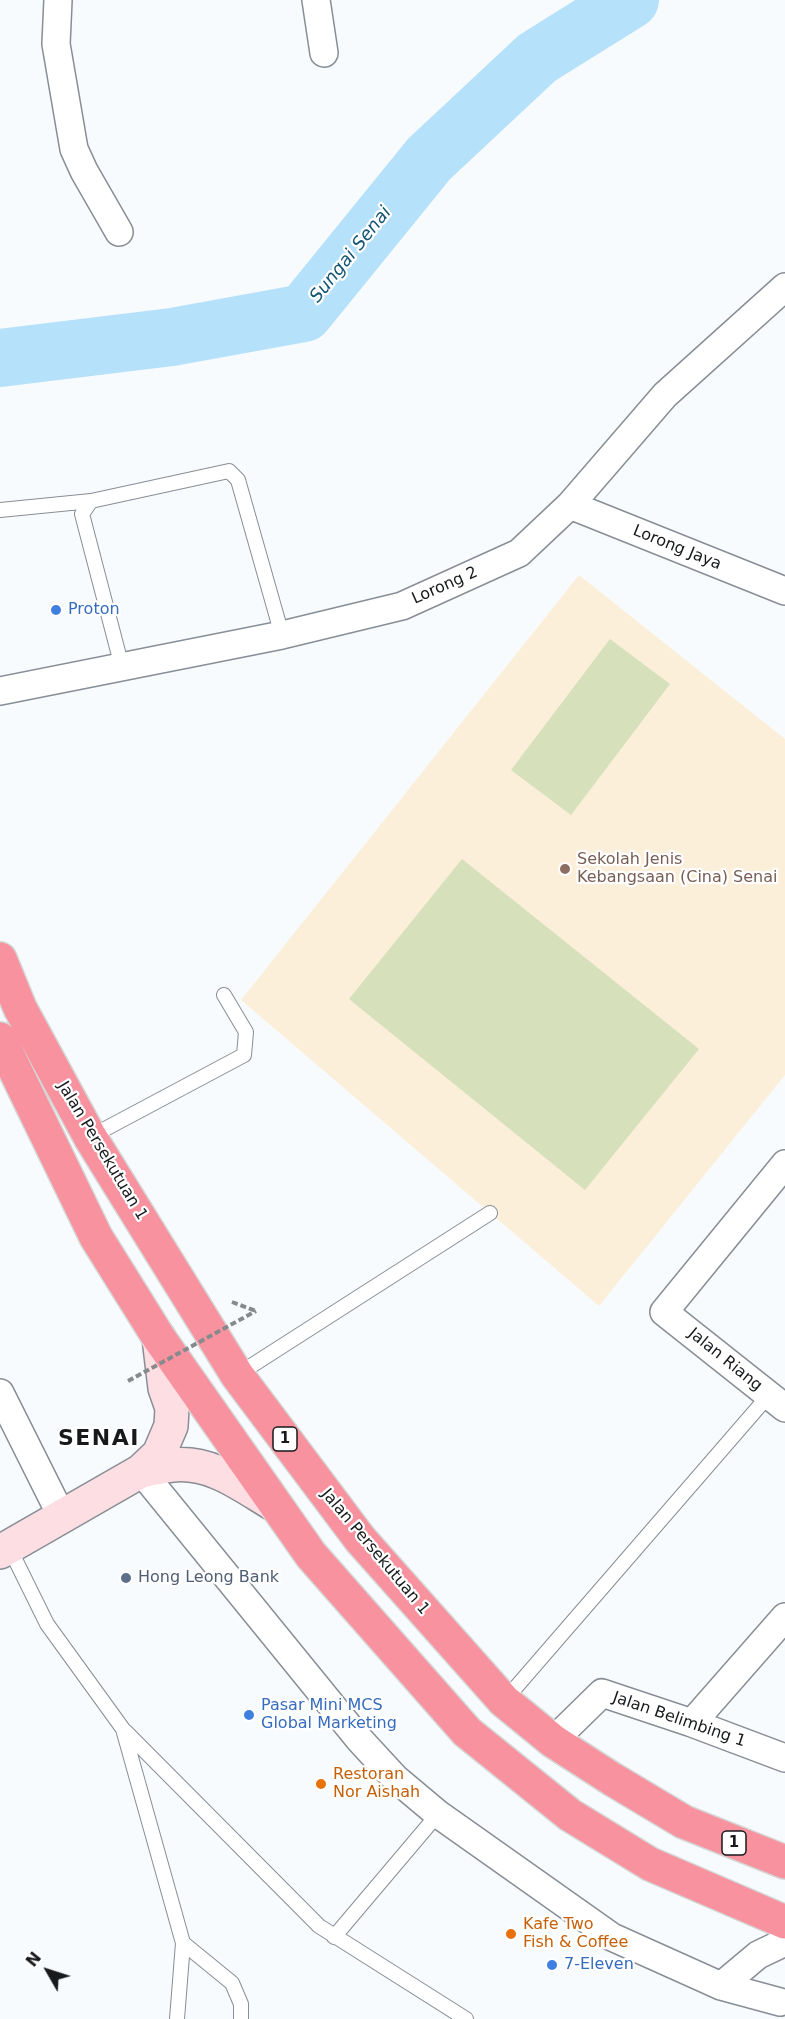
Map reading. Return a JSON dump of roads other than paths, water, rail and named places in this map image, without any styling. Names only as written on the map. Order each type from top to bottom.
[{"type":"highway","name":"Jalan Persekutuan 1","points":[[0,959],[20,1008],[90,1137],[237,1375],[360,1539],[504,1701],[553,1741],[684,1822],[785,1862]]},
{"type":"highway","points":[[0,1039],[96,1237],[159,1338],[311,1555],[467,1732],[570,1815],[650,1864],[785,1922]]},
{"type":"street","points":[[58,0],[56,44],[74,149],[119,232]]},
{"type":"street","points":[[316,0],[324,53]]},
{"type":"street","name":"Lorong 2","points":[[0,691],[282,635],[402,606],[519,553],[570,505],[665,395],[785,287]]},
{"type":"street","name":"Lorong Jaya","points":[[570,505],[785,591]]},
{"type":"street","name":"Jalan Riang","points":[[777,1402],[664,1312],[785,1164]]},
{"type":"street","points":[[4,1549],[141,1472],[159,1454],[171,1426],[171,1408],[165,1388],[159,1338]]},
{"type":"street","points":[[0,1393],[62,1517]]},
{"type":"street","points":[[141,1472],[173,1465],[195,1465],[215,1470],[275,1505]]},
{"type":"street","points":[[141,1472],[359,1739],[395,1778],[438,1814],[612,1937],[721,1986],[782,2010]]},
{"type":"street","points":[[692,1723],[785,1617]]},
{"type":"street","name":"Jalan Belimbing 1","points":[[553,1741],[602,1693],[692,1723],[785,1758]]},
{"type":"street","points":[[721,1986],[758,1955],[785,1942]]},
{"type":"lane","points":[[0,510],[91,501],[230,471],[238,480],[282,635]]},
{"type":"lane","points":[[91,501],[82,514],[122,667]]},
{"type":"lane","points":[[90,1137],[244,1055],[246,1032],[224,995]]},
{"type":"lane","points":[[237,1375],[490,1214]]},
{"type":"lane","points":[[504,1701],[777,1402]]},
{"type":"lane","points":[[4,1549],[47,1624],[123,1729],[319,1926],[466,2019]]},
{"type":"lane","points":[[123,1729],[183,1943],[177,2019]]},
{"type":"lane","points":[[334,1937],[438,1814]]},
{"type":"lane","points":[[183,1943],[232,1983],[241,2004],[242,2019]]},
{"type":"waterway","name":"Sungai Senai","points":[[0,358],[172,337],[304,313],[429,159],[537,58],[630,0]]},
{"type":"place","name":"Proton","points":[[56,610]]},
{"type":"place","name":"Sekolah Jenis Kebangsaan (Cina) Senai","points":[[565,869]]},
{"type":"place","name":"Hong Leong Bank","points":[[126,1578]]},
{"type":"place","name":"Pasar Mini MCS Global Marketing","points":[[249,1715]]},
{"type":"place","name":"Restoran Nor Aishah","points":[[321,1784]]},
{"type":"place","name":"Kafe Two Fish & Coffee","points":[[511,1934]]},
{"type":"place","name":"7-Eleven","points":[[552,1965]]},
{"type":"district","name":"SENAI","points":[[99,1439]]}]
